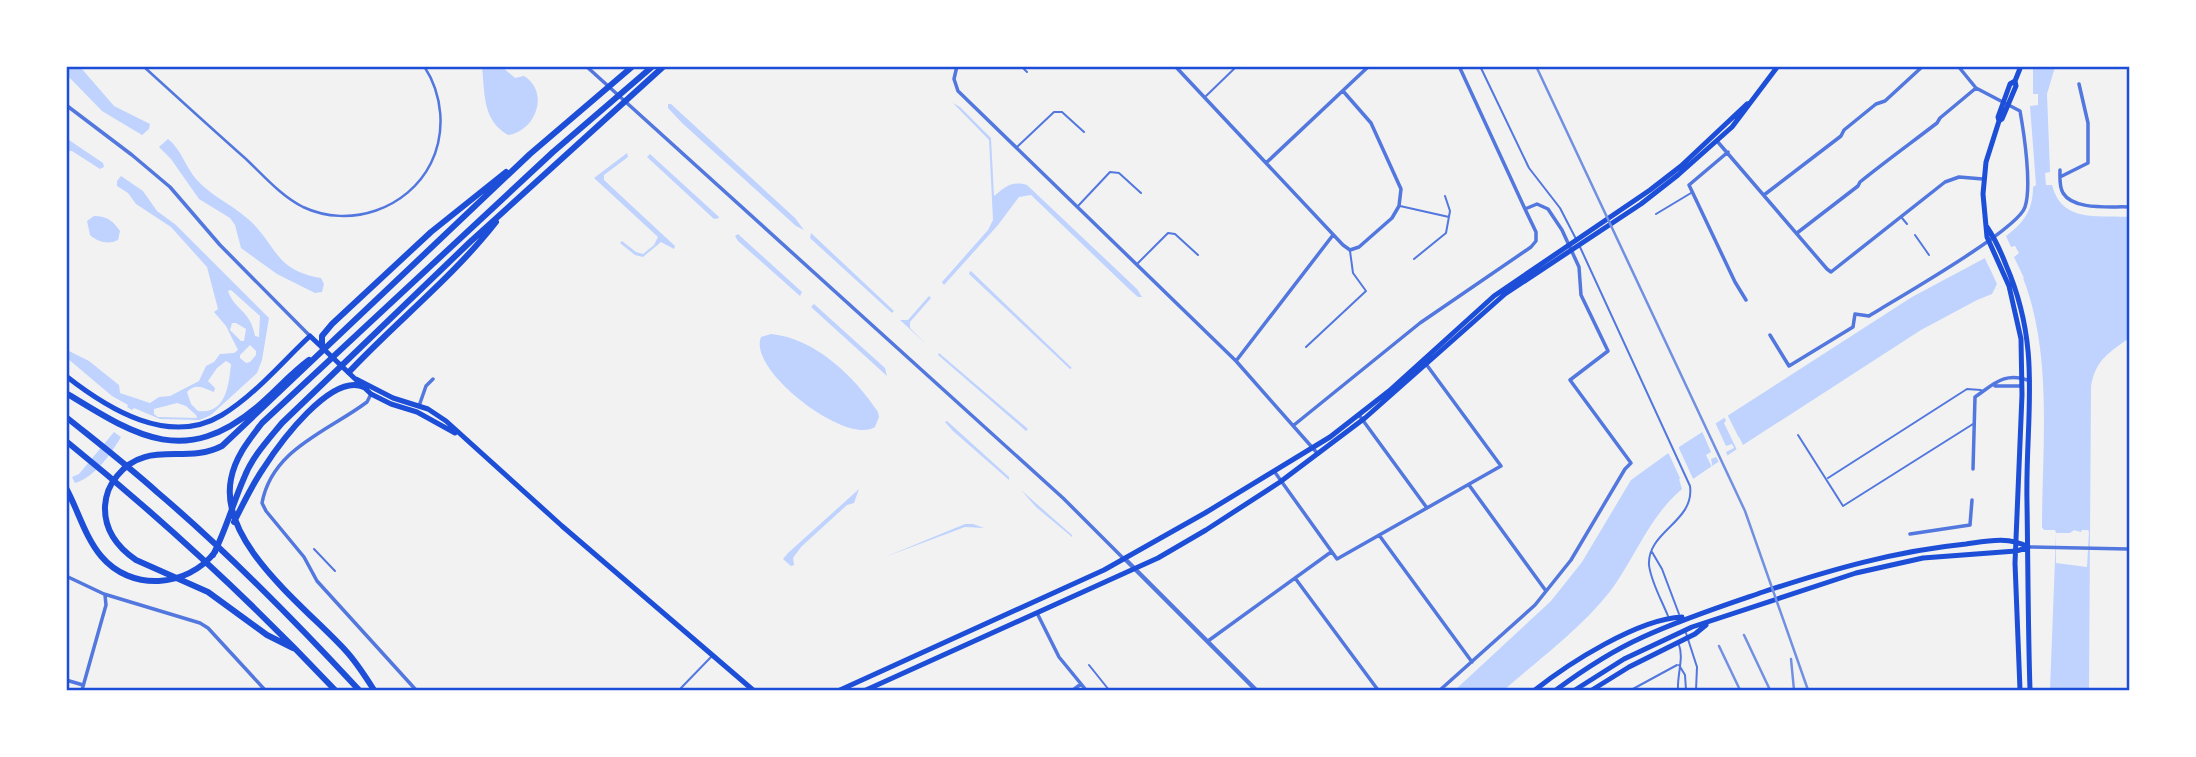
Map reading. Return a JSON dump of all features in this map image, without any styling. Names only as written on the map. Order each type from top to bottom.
[{"type":"highway","points":[[293,648],[267,635],[226,604],[184,580],[136,560],[116,542],[105,515],[106,496],[111,483],[120,472],[140,457],[156,454],[201,454],[222,446],[530,154],[633,66]]},
{"type":"highway","points":[[373,691],[352,658],[266,568],[242,538],[233,515],[231,479],[244,447],[262,423],[313,375],[553,152],[653,66]]},
{"type":"highway","points":[[214,555],[227,528],[244,477],[260,449],[282,423],[508,206],[664,66]]},
{"type":"highway","points":[[323,346],[321,339],[324,332],[393,267],[460,208],[530,154]]},
{"type":"highway","points":[[349,372],[420,300],[466,260],[508,206]]},
{"type":"highway","points":[[66,393],[138,433],[157,439],[186,441],[213,434],[228,426],[255,408],[305,366]]},
{"type":"highway","points":[[66,488],[93,545],[103,558],[131,578],[149,582],[172,580],[191,573],[214,555],[230,531],[261,470],[309,413],[337,389],[349,384],[364,387]]},
{"type":"highway","points":[[66,417],[158,492],[247,575],[359,691]]},
{"type":"highway","points":[[66,441],[153,513],[234,588],[335,691]]},
{"type":"main road","points":[[866,691],[1135,569],[1206,530],[1280,482],[1318,455],[1500,298],[1653,195],[1741,117],[1749,102],[1778,66]]},
{"type":"main road","points":[[2021,66],[2015,81],[2016,86],[2004,101],[2002,119],[1998,121],[1988,152],[1983,179],[1983,201],[1991,239],[2026,324],[2030,381],[2026,503],[2029,691]]},
{"type":"main road","points":[[2012,285],[2019,323],[2022,378],[2016,551],[2020,691]]},
{"type":"main road","points":[[66,376],[97,398],[139,420],[167,428],[192,427],[217,418],[237,405],[310,336],[371,394],[391,404],[418,408]]},
{"type":"main road","points":[[356,379],[446,421],[711,657],[753,691]]},
{"type":"main road","points":[[840,691],[1125,559],[1361,418]]},
{"type":"main road","points":[[1535,691],[1600,648],[1658,626],[1830,570],[1875,558],[1940,547],[2017,540],[2028,547]]},
{"type":"main road","points":[[1575,691],[1624,659],[1663,639],[1856,573],[1906,561],[2016,551],[2028,547]]},
{"type":"main road","points":[[1592,691],[1629,667],[1695,634],[1709,623]]},
{"type":"main road","points":[[1556,691],[1603,658],[1658,626]]},
{"type":"main road","points":[[738,680],[746,691]]},
{"type":"street","points":[[143,66],[284,194],[312,210],[344,216],[376,211],[395,202],[412,189],[426,171],[439,139],[441,116],[437,94],[424,66]]},
{"type":"street","points":[[586,66],[1049,485],[1256,691]]},
{"type":"street","points":[[957,66],[954,79],[958,91],[1236,361],[1318,455]]},
{"type":"street","points":[[1175,66],[1350,250],[1359,247],[1392,218],[1399,206],[1401,190],[1367,117],[1343,91]]},
{"type":"street","points":[[1266,163],[1369,66]]},
{"type":"street","points":[[1294,425],[1420,323],[1533,246],[1536,241],[1536,232],[1459,66]]},
{"type":"street","points":[[1764,195],[1841,136],[1844,130],[1876,104],[1885,101],[1923,66]]},
{"type":"street","points":[[1770,335],[1789,366],[1853,327],[1855,314],[1869,316],[2018,219],[2027,201],[2019,108],[1976,88],[1958,66]]},
{"type":"street","points":[[2060,177],[2088,163],[2088,123],[2079,84]]},
{"type":"street","points":[[1797,233],[1894,154],[1901,152],[1937,123],[1976,88]]},
{"type":"street","points":[[66,105],[170,187],[220,245],[310,336]]},
{"type":"street","points":[[1714,139],[1832,272],[1945,182],[1959,177],[1983,179]]},
{"type":"street","points":[[1728,152],[1689,185],[1738,289],[1746,300]]},
{"type":"street","points":[[2060,170],[2063,194],[2074,202],[2130,207]]},
{"type":"street","points":[[1440,691],[1535,605],[1571,559],[1630,463],[1570,380],[1608,351],[1581,295],[1578,264],[1554,216],[1543,204],[1525,209]]},
{"type":"street","points":[[1236,361],[1332,234]]},
{"type":"street","points":[[1274,471],[1337,559],[1501,467],[1425,362]]},
{"type":"street","points":[[1973,469],[1975,397],[2005,377],[2030,381]]},
{"type":"street","points":[[418,408],[426,386],[433,379]]},
{"type":"street","points":[[1993,386],[2022,386],[2030,381]]},
{"type":"street","points":[[371,394],[367,402],[308,439],[278,466],[264,491],[262,503],[265,511],[304,556],[317,581],[416,691]]},
{"type":"street","points":[[1361,418],[1427,508]]},
{"type":"street","points":[[1469,485],[1546,591]]},
{"type":"street","points":[[1910,534],[1970,525],[1972,500]]},
{"type":"street","points":[[1379,535],[1472,662]]},
{"type":"street","points":[[2130,536],[2130,560]]},
{"type":"street","points":[[2028,547],[2129,549]]},
{"type":"street","points":[[1207,642],[1331,552]]},
{"type":"street","points":[[66,576],[104,594],[168,612],[208,628],[265,691]]},
{"type":"street","points":[[1295,578],[1378,691]]},
{"type":"street","points":[[82,691],[106,605],[104,594]]},
{"type":"street","points":[[1037,613],[1059,657],[1086,691]]},
{"type":"street","points":[[66,680],[83,685]]},
{"type":"street","points":[[1073,691],[1081,684]]},
{"type":"lane","points":[[1021,66],[1027,72]]},
{"type":"lane","points":[[1205,98],[1237,66]]},
{"type":"lane","points":[[1480,66],[1524,161],[1570,226],[1689,484],[1690,498],[1687,509],[1658,540],[1651,551],[1649,563],[1681,652],[1678,691]]},
{"type":"lane","points":[[1016,148],[1054,112],[1062,112],[1084,132]]},
{"type":"lane","points":[[1077,207],[1110,172],[1119,173],[1141,193]]},
{"type":"lane","points":[[1656,215],[1693,192]]},
{"type":"lane","points":[[1414,259],[1446,233],[1450,211],[1446,196]]},
{"type":"lane","points":[[1399,206],[1450,218]]},
{"type":"lane","points":[[1901,217],[1907,224]]},
{"type":"lane","points":[[1136,264],[1168,233],[1175,234],[1198,256]]},
{"type":"lane","points":[[1914,235],[1929,255]]},
{"type":"lane","points":[[1306,346],[1366,291],[1353,273],[1350,250]]},
{"type":"lane","points":[[1936,266],[1940,272]]},
{"type":"lane","points":[[1826,479],[1967,389],[1986,390]]},
{"type":"lane","points":[[1798,435],[1843,506],[1974,423]]},
{"type":"lane","points":[[314,549],[335,571]]},
{"type":"lane","points":[[1651,551],[1662,569],[1696,657],[1696,691]]},
{"type":"lane","points":[[681,688],[711,657]]},
{"type":"lane","points":[[1631,691],[1678,664]]},
{"type":"lane","points":[[1678,664],[1685,675],[1686,691]]},
{"type":"lane","points":[[1089,665],[1109,691]]},
{"type":"water","points":[[66,67],[82,69],[114,106],[150,124],[149,129],[142,135],[102,111],[67,75]]},
{"type":"water","points":[[482,67],[502,67],[515,78],[524,76],[532,83],[538,101],[536,110],[532,119],[518,132],[508,135],[493,122],[486,105]]},
{"type":"water","points":[[2033,67],[2055,67],[2047,94],[2050,172],[2045,173],[2046,185],[2052,185],[2057,197],[2072,211],[2093,216],[2129,217],[2129,338],[2100,363],[2091,386],[2089,690],[2050,690],[2056,533],[2055,530],[2044,530],[2042,527],[2042,370],[2039,338],[2023,278],[1994,290],[1992,294],[1921,330],[1743,445],[1739,437],[1733,440],[1737,449],[1693,479],[1690,474],[1679,479],[1682,489],[1653,522],[1614,586],[1576,628],[1504,690],[1455,690],[1551,601],[1582,562],[1631,480],[1667,454],[1679,449],[1912,297],[1985,258],[1989,267],[2018,254],[2006,236],[2026,215],[2033,187],[2036,185],[2030,106],[2038,105],[2038,94],[2033,94]]},
{"type":"water","points":[[953,103],[991,138],[994,196],[1012,184],[1027,185],[1137,289],[1142,297],[1129,289],[1031,195],[1019,197],[998,225],[944,285],[942,282],[988,230],[993,220],[989,140]]},
{"type":"water","points":[[668,104],[795,218],[804,230],[796,226],[682,123],[668,108]]},
{"type":"water","points":[[66,138],[103,163],[104,167],[100,169],[72,151],[67,151]]},
{"type":"water","points":[[168,139],[196,179],[248,219],[285,263],[305,274],[321,278],[324,284],[322,292],[315,293],[277,274],[241,248],[235,225],[230,218],[199,199],[171,159],[159,147]]},
{"type":"water","points":[[627,153],[628,157],[604,175],[604,180],[675,246],[674,249],[661,242],[643,257],[635,255],[620,243],[622,241],[643,254],[654,245],[658,237],[594,178]]},
{"type":"water","points":[[650,154],[719,218],[714,219],[647,157]]},
{"type":"water","points":[[121,176],[143,191],[157,211],[176,225],[269,318],[262,360],[257,373],[211,415],[200,420],[160,419],[134,408],[132,410],[67,358],[67,350],[89,361],[119,385],[120,393],[150,403],[199,381],[206,366],[214,362],[220,354],[238,350],[226,326],[214,312],[218,309],[207,267],[171,227],[136,204],[128,193],[117,186]],"holes":[[[231,290],[260,316],[259,337],[255,336],[250,320],[234,303],[228,291]],[[232,323],[246,329],[244,341],[230,330]],[[250,345],[256,351],[250,362],[246,363],[240,355]],[[226,361],[231,364],[227,389],[220,403],[207,411],[198,411],[191,404],[187,392],[197,387],[214,392],[215,388],[208,381]],[[177,403],[186,406],[197,418],[158,417],[154,414],[154,409]]]},
{"type":"water","points":[[94,216],[106,218],[115,224],[120,231],[118,240],[103,242],[90,235],[87,221]]},
{"type":"water","points":[[811,233],[894,311],[892,313],[810,238]]},
{"type":"water","points":[[738,234],[802,292],[800,296],[738,241],[735,236]]},
{"type":"water","points":[[972,272],[1072,368],[969,274]]},
{"type":"water","points":[[929,296],[931,298],[910,322],[910,328],[926,344],[900,320],[908,320]]},
{"type":"water","points":[[814,304],[885,368],[887,376],[811,307]]},
{"type":"water","points":[[771,334],[803,343],[846,373],[878,412],[875,427],[861,430],[843,426],[802,402],[769,368],[761,351],[761,337]]},
{"type":"water","points":[[939,353],[1028,429],[1026,431],[938,355]]},
{"type":"water","points":[[945,422],[1009,477],[1009,480],[953,431]]},
{"type":"water","points":[[114,432],[121,437],[107,457],[89,476],[75,483],[72,477],[79,474]]},
{"type":"water","points":[[859,489],[854,503],[847,505],[801,547],[793,558],[794,565],[791,566],[783,559],[788,553]]},
{"type":"water","points":[[1021,490],[1072,535],[1072,537],[1036,507]]},
{"type":"water","points":[[965,524],[984,528],[965,527],[885,557]]},
{"type":"pier","points":[[2015,246],[2019,253],[2014,257],[2024,278],[1994,290],[1997,284],[1985,258],[1988,257],[1991,263],[2014,252],[2008,249]]},
{"type":"pier","points":[[1726,412],[1744,448],[1737,442],[1740,449],[1738,452],[1724,423],[1726,421],[1723,414]]},
{"type":"pier","points":[[1714,420],[1726,446],[1732,444],[1734,448],[1726,452],[1729,459],[1720,464],[1716,457],[1711,459],[1713,469],[1706,455],[1711,452],[1701,429]]},
{"type":"pier","points":[[1677,444],[1694,481],[1691,482],[1689,478],[1683,481],[1685,486],[1682,487],[1667,450]]},
{"type":"pier","points":[[2074,530],[2089,532],[2087,567],[2056,563],[2056,533],[2070,533]]},
{"type":"railway","points":[[1536,66],[1745,511],[1808,690]]},
{"type":"railway","points":[[1744,635],[1770,690]]},
{"type":"railway","points":[[1719,646],[1740,690]]},
{"type":"railway","points":[[1791,659],[1794,690]]}]
